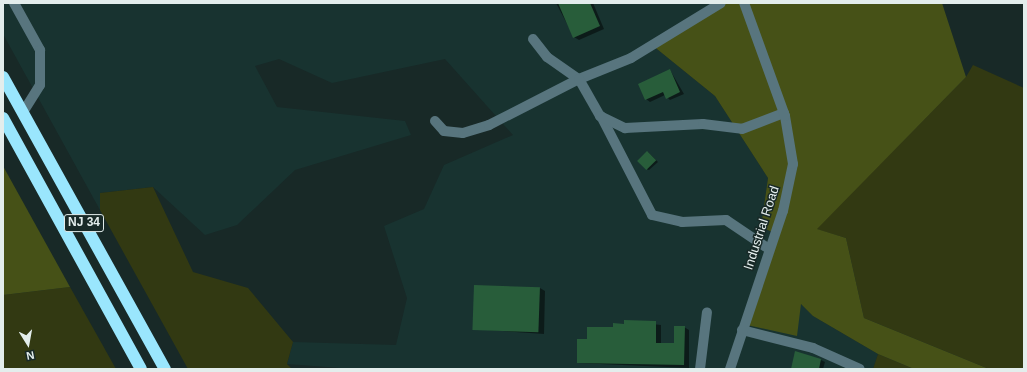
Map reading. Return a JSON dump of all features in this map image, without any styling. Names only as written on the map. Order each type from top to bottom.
[{"type":"highway","name":"NJ 34","points":[[3,77],[165,369]]},
{"type":"highway","name":"NJ 34","points":[[3,118],[142,369]]},
{"type":"street","points":[[14,3],[40,50],[40,85],[23,112]]},
{"type":"street","points":[[434,121],[449,133],[463,133],[489,125],[579,79],[631,58],[721,3]]},
{"type":"street","name":"Industrial Road","points":[[730,369],[791,179],[792,154],[784,113],[744,3]]},
{"type":"street","points":[[533,39],[547,57],[579,79],[601,116],[652,215],[682,222],[726,220],[769,249]]},
{"type":"street","points":[[601,116],[625,128],[703,124],[742,130],[784,113]]},
{"type":"street","points":[[700,369],[707,312]]},
{"type":"street","points":[[742,330],[813,348],[860,369]]},
{"type":"shaded area","points":[[3,3],[722,3],[652,45],[715,96],[768,178],[761,227],[779,236],[801,304],[813,316],[878,354],[873,369],[354,369],[287,364],[293,342],[396,345],[407,298],[384,226],[424,209],[444,165],[513,135],[445,59],[332,83],[279,59],[255,66],[277,107],[405,121],[411,135],[295,170],[237,225],[205,235],[153,187],[100,193],[100,210],[3,34]]},
{"type":"green space","points":[[722,3],[942,3],[966,77],[817,229],[846,238],[864,318],[989,369],[914,369],[878,354],[813,316],[801,304],[797,336],[747,325],[779,235],[761,227],[768,178],[715,96],[652,45]]},
{"type":"green space","points":[[973,65],[1024,88],[1024,369],[989,369],[864,318],[846,238],[816,229],[966,77]]},
{"type":"green space","points":[[3,166],[70,287],[3,295]]},
{"type":"green space","points":[[153,187],[193,272],[248,288],[293,342],[287,364],[292,369],[188,369],[100,210],[100,193]]},
{"type":"green space","points":[[70,287],[116,369],[3,369],[3,295]]},
{"type":"green space","points":[[878,354],[914,369],[873,369]]},
{"type":"building","points":[[558,3],[590,3],[600,26],[573,38]]},
{"type":"building","points":[[670,69],[680,92],[666,99],[663,92],[645,100],[638,84]]},
{"type":"building","points":[[647,151],[656,160],[646,170],[637,161]]},
{"type":"building","points":[[474,285],[540,287],[538,332],[472,330]]},
{"type":"building","points":[[624,320],[656,321],[656,343],[674,343],[674,326],[685,326],[684,365],[577,363],[577,339],[587,339],[587,327],[613,327],[613,323],[624,324]]},
{"type":"building","points":[[795,351],[821,359],[819,369],[791,369]]}]
